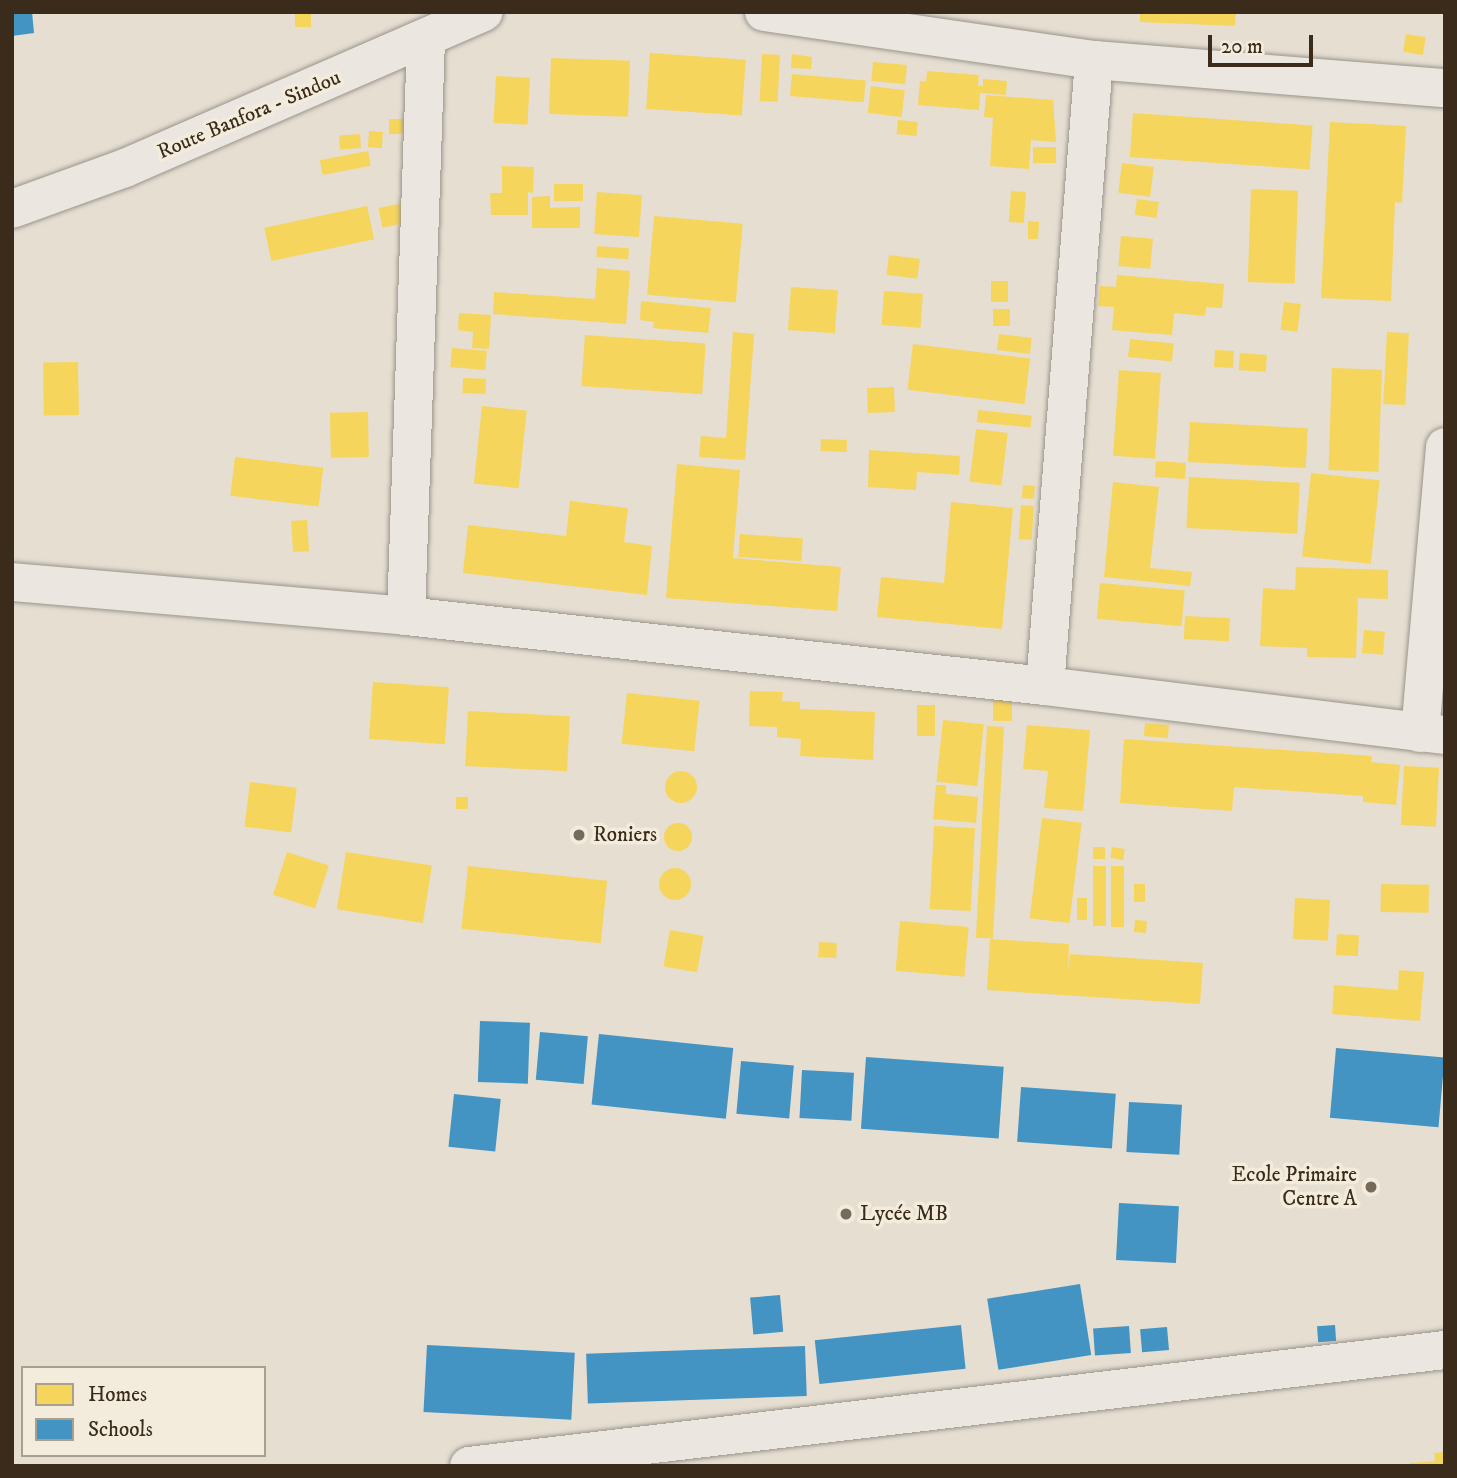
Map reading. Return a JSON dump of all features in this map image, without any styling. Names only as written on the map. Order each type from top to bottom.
[{"type":"street","name":"Route Banfora - Sindou","points":[[12,209],[125,168],[483,12]]},
{"type":"street","points":[[764,12],[1094,60],[1445,88]]},
{"type":"street","points":[[406,616],[426,39]]},
{"type":"street","points":[[1045,686],[1094,60]]},
{"type":"street","points":[[12,582],[406,616],[1045,686],[1432,734],[1445,447]]},
{"type":"street","points":[[469,1466],[1445,1350]]},
{"type":"building: Homes","points":[[295,12],[311,12],[311,27],[295,27]]},
{"type":"building: Homes","points":[[1140,12],[1236,12],[1235,26],[1140,22]]},
{"type":"building: Homes","points":[[1406,34],[1426,37],[1423,55],[1403,52]]},
{"type":"building: Homes","points":[[650,53],[746,60],[742,116],[646,109]]},
{"type":"building: Homes","points":[[762,54],[780,55],[778,102],[760,101]]},
{"type":"building: Homes","points":[[792,54],[812,57],[811,69],[791,68]]},
{"type":"building: Homes","points":[[551,58],[630,61],[628,117],[549,114]]},
{"type":"building: Homes","points":[[873,62],[907,65],[905,84],[871,81]]},
{"type":"building: Homes","points":[[927,71],[979,75],[978,86],[983,86],[983,79],[1007,81],[1006,95],[980,93],[979,110],[918,105],[920,81],[926,82]]},
{"type":"building: Homes","points":[[792,74],[866,80],[864,102],[790,96]]},
{"type":"building: Homes","points":[[496,76],[530,78],[527,125],[494,123]]},
{"type":"building: Homes","points":[[871,86],[905,90],[901,117],[868,113]]},
{"type":"building: Homes","points":[[986,95],[1053,100],[1056,142],[1031,140],[1029,169],[990,166],[993,118],[984,117]]},
{"type":"building: Homes","points":[[1133,113],[1313,126],[1309,169],[1130,157]]},
{"type":"building: Homes","points":[[389,119],[415,119],[415,134],[389,134]]},
{"type":"building: Homes","points":[[898,120],[918,122],[916,136],[897,134]]},
{"type":"building: Homes","points":[[1330,122],[1406,126],[1402,203],[1395,202],[1391,301],[1321,298]]},
{"type":"building: Homes","points":[[369,131],[383,132],[382,148],[368,147]]},
{"type":"building: Homes","points":[[360,134],[361,148],[340,149],[339,135]]},
{"type":"building: Homes","points":[[1033,147],[1056,147],[1056,163],[1033,163]]},
{"type":"building: Homes","points":[[368,151],[371,166],[323,175],[320,160]]},
{"type":"building: Homes","points":[[1122,163],[1154,167],[1150,197],[1118,193]]},
{"type":"building: Homes","points":[[502,166],[534,167],[533,193],[528,192],[528,215],[491,215],[490,193],[502,193]]},
{"type":"building: Homes","points":[[554,184],[583,184],[583,201],[554,201]]},
{"type":"building: Homes","points":[[1251,189],[1298,191],[1295,284],[1248,282]]},
{"type":"building: Homes","points":[[1011,191],[1026,192],[1024,223],[1009,222]]},
{"type":"building: Homes","points":[[597,192],[642,195],[639,237],[594,234]]},
{"type":"building: Homes","points":[[550,196],[550,208],[580,207],[580,228],[532,228],[532,197]]},
{"type":"building: Homes","points":[[1137,199],[1159,202],[1157,218],[1135,215]]},
{"type":"building: Homes","points":[[409,202],[413,222],[382,228],[379,208]]},
{"type":"building: Homes","points":[[367,206],[374,239],[271,261],[264,228]]},
{"type":"building: Homes","points":[[654,216],[743,224],[736,302],[647,295]]},
{"type":"building: Homes","points":[[1028,221],[1039,222],[1038,239],[1028,239]]},
{"type":"building: Homes","points":[[1121,236],[1153,239],[1150,269],[1118,266]]},
{"type":"building: Homes","points":[[597,246],[629,248],[628,259],[596,257]]},
{"type":"building: Homes","points":[[889,255],[920,259],[917,279],[887,275]]},
{"type":"building: Homes","points":[[597,268],[630,271],[626,324],[493,314],[494,292],[595,299]]},
{"type":"building: Homes","points":[[1117,275],[1224,284],[1222,308],[1206,307],[1205,316],[1174,313],[1172,335],[1112,330],[1114,307],[1098,306],[1100,286],[1116,287]]},
{"type":"building: Homes","points":[[991,281],[1008,281],[1008,302],[991,302]]},
{"type":"building: Homes","points":[[791,287],[838,290],[835,333],[788,330]]},
{"type":"building: Homes","points":[[884,291],[923,294],[921,328],[882,325]]},
{"type":"building: Homes","points":[[641,301],[711,308],[708,333],[653,328],[654,322],[640,320]]},
{"type":"building: Homes","points":[[1284,302],[1301,304],[1297,332],[1281,330]]},
{"type":"building: Homes","points":[[993,309],[1010,309],[1010,326],[993,326]]},
{"type":"building: Homes","points":[[459,313],[491,315],[489,349],[472,348],[473,332],[458,330]]},
{"type":"building: Homes","points":[[733,332],[754,334],[745,460],[699,457],[701,436],[726,438]]},
{"type":"building: Homes","points":[[1387,332],[1409,333],[1405,405],[1383,404]]},
{"type":"building: Homes","points":[[999,334],[1032,338],[1030,354],[997,350]]},
{"type":"building: Homes","points":[[585,335],[706,343],[702,394],[581,386]]},
{"type":"building: Homes","points":[[1130,339],[1174,344],[1172,362],[1128,357]]},
{"type":"building: Homes","points":[[913,344],[1030,358],[1025,404],[907,390]]},
{"type":"building: Homes","points":[[452,348],[487,351],[485,370],[450,367]]},
{"type":"building: Homes","points":[[1215,350],[1234,351],[1233,368],[1214,367]]},
{"type":"building: Homes","points":[[1240,353],[1267,355],[1266,372],[1239,370]]},
{"type":"building: Homes","points":[[78,362],[79,415],[44,416],[43,363]]},
{"type":"building: Homes","points":[[1332,368],[1382,370],[1378,472],[1328,470]]},
{"type":"building: Homes","points":[[1119,370],[1161,373],[1155,459],[1113,456]]},
{"type":"building: Homes","points":[[463,378],[486,379],[485,394],[462,393]]},
{"type":"building: Homes","points":[[894,387],[895,412],[868,413],[867,388]]},
{"type":"building: Homes","points":[[482,406],[527,411],[519,488],[474,484]]},
{"type":"building: Homes","points":[[978,410],[1032,416],[1030,428],[977,422]]},
{"type":"building: Homes","points":[[368,412],[369,457],[331,458],[330,413]]},
{"type":"building: Homes","points":[[1190,422],[1308,428],[1306,468],[1188,462]]},
{"type":"building: Homes","points":[[976,429],[1008,433],[1001,486],[970,482]]},
{"type":"building: Homes","points":[[821,439],[847,440],[847,452],[821,451]]},
{"type":"building: Homes","points":[[869,450],[960,456],[959,475],[917,472],[916,490],[868,487]]},
{"type":"building: Homes","points":[[235,457],[323,468],[319,507],[230,496]]},
{"type":"building: Homes","points":[[1156,461],[1186,463],[1185,479],[1155,477]]},
{"type":"building: Homes","points":[[677,464],[740,470],[733,558],[841,567],[837,611],[666,598]]},
{"type":"building: Homes","points":[[1311,473],[1380,480],[1371,564],[1302,557]]},
{"type":"building: Homes","points":[[1189,477],[1300,483],[1297,534],[1186,528]]},
{"type":"building: Homes","points":[[1113,482],[1159,487],[1150,568],[1192,572],[1190,586],[1104,577]]},
{"type":"building: Homes","points":[[1023,485],[1035,486],[1034,499],[1022,498]]},
{"type":"building: Homes","points":[[570,501],[628,508],[624,542],[652,546],[647,595],[463,573],[468,525],[566,536]]},
{"type":"building: Homes","points":[[951,502],[1013,508],[1002,629],[877,617],[881,577],[944,583]]},
{"type":"building: Homes","points":[[1021,505],[1034,506],[1032,540],[1019,539]]},
{"type":"building: Homes","points":[[307,520],[309,551],[293,552],[291,521]]},
{"type":"building: Homes","points":[[740,534],[803,538],[801,561],[738,557]]},
{"type":"building: Homes","points":[[1296,567],[1388,570],[1388,599],[1358,598],[1356,658],[1307,657],[1307,648],[1260,646],[1263,588],[1295,590]]},
{"type":"building: Homes","points":[[1100,583],[1185,590],[1182,626],[1097,619]]},
{"type":"building: Homes","points":[[1185,616],[1230,618],[1229,641],[1184,639]]},
{"type":"building: Homes","points":[[1364,630],[1385,632],[1383,655],[1362,653]]},
{"type":"building: Homes","points":[[373,682],[449,687],[445,744],[369,739]]},
{"type":"building: Homes","points":[[750,691],[783,692],[782,701],[800,702],[800,709],[875,712],[873,760],[800,756],[801,739],[777,737],[777,727],[749,726]]},
{"type":"building: Homes","points":[[627,693],[700,701],[694,751],[622,744]]},
{"type":"building: Homes","points":[[993,698],[1012,698],[1012,721],[993,721]]},
{"type":"building: Homes","points":[[917,705],[935,705],[935,736],[917,736]]},
{"type":"building: Homes","points":[[468,711],[570,716],[567,771],[465,766]]},
{"type":"building: Homes","points":[[943,720],[984,724],[977,786],[937,782]]},
{"type":"building: Homes","points":[[1145,723],[1169,725],[1168,738],[1144,736]]},
{"type":"building: Homes","points":[[1027,725],[1090,730],[1083,811],[1044,808],[1048,771],[1023,769]]},
{"type":"building: Homes","points":[[987,726],[1004,727],[993,939],[976,938]]},
{"type":"building: Homes","points":[[1124,739],[1372,756],[1371,762],[1400,765],[1396,805],[1363,802],[1363,796],[1234,787],[1232,811],[1120,803]]},
{"type":"building: Homes","points":[[1404,766],[1439,768],[1436,827],[1401,825]]},
{"type":"building: Homes","points":[[681,771],[692,776],[697,787],[692,798],[681,803],[670,798],[665,787],[670,776]]},
{"type":"building: Homes","points":[[250,782],[297,788],[291,832],[245,827]]},
{"type":"building: Homes","points":[[936,785],[946,785],[946,794],[978,797],[976,823],[933,819]]},
{"type":"building: Homes","points":[[456,797],[468,797],[468,809],[456,809]]},
{"type":"building: Homes","points":[[1042,818],[1082,823],[1069,923],[1030,918]]},
{"type":"building: Homes","points":[[678,823],[688,827],[692,837],[688,847],[678,851],[668,847],[664,837],[668,827]]},
{"type":"building: Homes","points":[[934,826],[975,828],[971,911],[930,909]]},
{"type":"building: Homes","points":[[1093,847],[1105,847],[1105,859],[1093,859]]},
{"type":"building: Homes","points":[[1112,847],[1125,849],[1123,860],[1110,858]]},
{"type":"building: Homes","points":[[287,852],[329,866],[315,908],[273,895]]},
{"type":"building: Homes","points":[[346,852],[432,866],[423,923],[337,909]]},
{"type":"building: Homes","points":[[468,866],[607,881],[601,943],[461,929]]},
{"type":"building: Homes","points":[[1093,866],[1106,866],[1106,926],[1093,926]]},
{"type":"building: Homes","points":[[1111,866],[1124,866],[1124,927],[1111,927]]},
{"type":"building: Homes","points":[[675,868],[687,872],[691,884],[687,896],[675,900],[663,896],[659,884],[663,872]]},
{"type":"building: Homes","points":[[1134,884],[1145,884],[1145,902],[1134,902]]},
{"type":"building: Homes","points":[[1381,884],[1429,885],[1429,913],[1381,912]]},
{"type":"building: Homes","points":[[1077,898],[1087,898],[1087,920],[1077,920]]},
{"type":"building: Homes","points":[[1295,898],[1330,900],[1328,941],[1293,939]]},
{"type":"building: Homes","points":[[1135,920],[1147,921],[1146,933],[1134,932]]},
{"type":"building: Homes","points":[[900,921],[969,927],[964,977],[896,971]]},
{"type":"building: Homes","points":[[670,930],[703,936],[697,972],[664,966]]},
{"type":"building: Homes","points":[[1337,934],[1359,935],[1358,956],[1336,955]]},
{"type":"building: Homes","points":[[990,939],[1069,944],[1068,971],[1070,954],[1203,963],[1200,1004],[987,990]]},
{"type":"building: Homes","points":[[819,942],[837,943],[836,958],[818,957]]},
{"type":"building: Homes","points":[[1399,970],[1424,972],[1420,1021],[1332,1014],[1334,985],[1398,990]]},
{"type":"building: Homes","points":[[1445,1452],[1445,1466],[1410,1466],[1410,1463],[1435,1461],[1434,1453]]},
{"type":"building: Schools","points":[[12,12],[32,12],[34,33],[12,36]]},
{"type":"building: Schools","points":[[480,1021],[530,1023],[528,1084],[478,1082]]},
{"type":"building: Schools","points":[[540,1032],[588,1036],[584,1084],[536,1080]]},
{"type":"building: Schools","points":[[599,1034],[733,1048],[726,1119],[592,1105]]},
{"type":"building: Schools","points":[[1336,1048],[1445,1057],[1438,1127],[1330,1118]]},
{"type":"building: Schools","points":[[866,1057],[1004,1067],[999,1138],[861,1129]]},
{"type":"building: Schools","points":[[741,1061],[794,1066],[789,1118],[736,1114]]},
{"type":"building: Schools","points":[[802,1070],[854,1073],[851,1121],[799,1118]]},
{"type":"building: Schools","points":[[1021,1087],[1116,1094],[1112,1148],[1017,1142]]},
{"type":"building: Schools","points":[[454,1094],[501,1099],[495,1152],[448,1147]]},
{"type":"building: Schools","points":[[1129,1102],[1182,1105],[1179,1155],[1126,1152]]},
{"type":"building: Schools","points":[[1119,1203],[1179,1206],[1176,1263],[1116,1260]]},
{"type":"building: Schools","points":[[1080,1284],[1091,1355],[998,1370],[987,1299]]},
{"type":"building: Schools","points":[[780,1295],[783,1332],[753,1334],[750,1298]]},
{"type":"building: Schools","points":[[961,1325],[966,1369],[819,1384],[815,1340]]},
{"type":"building: Schools","points":[[1335,1325],[1336,1341],[1318,1342],[1317,1326]]},
{"type":"building: Schools","points":[[1129,1326],[1131,1353],[1095,1355],[1093,1329]]},
{"type":"building: Schools","points":[[1167,1327],[1169,1350],[1142,1352],[1140,1329]]},
{"type":"building: Schools","points":[[427,1345],[575,1353],[571,1420],[423,1412]]},
{"type":"building: Schools","points":[[805,1346],[807,1396],[588,1404],[586,1354]]},
{"type":"place","name":"Roniers","points":[[579,835]]},
{"type":"place","name":"Ecole Primaire Centre A","points":[[1371,1187]]},
{"type":"place","name":"Lycée MB","points":[[846,1214]]}]
